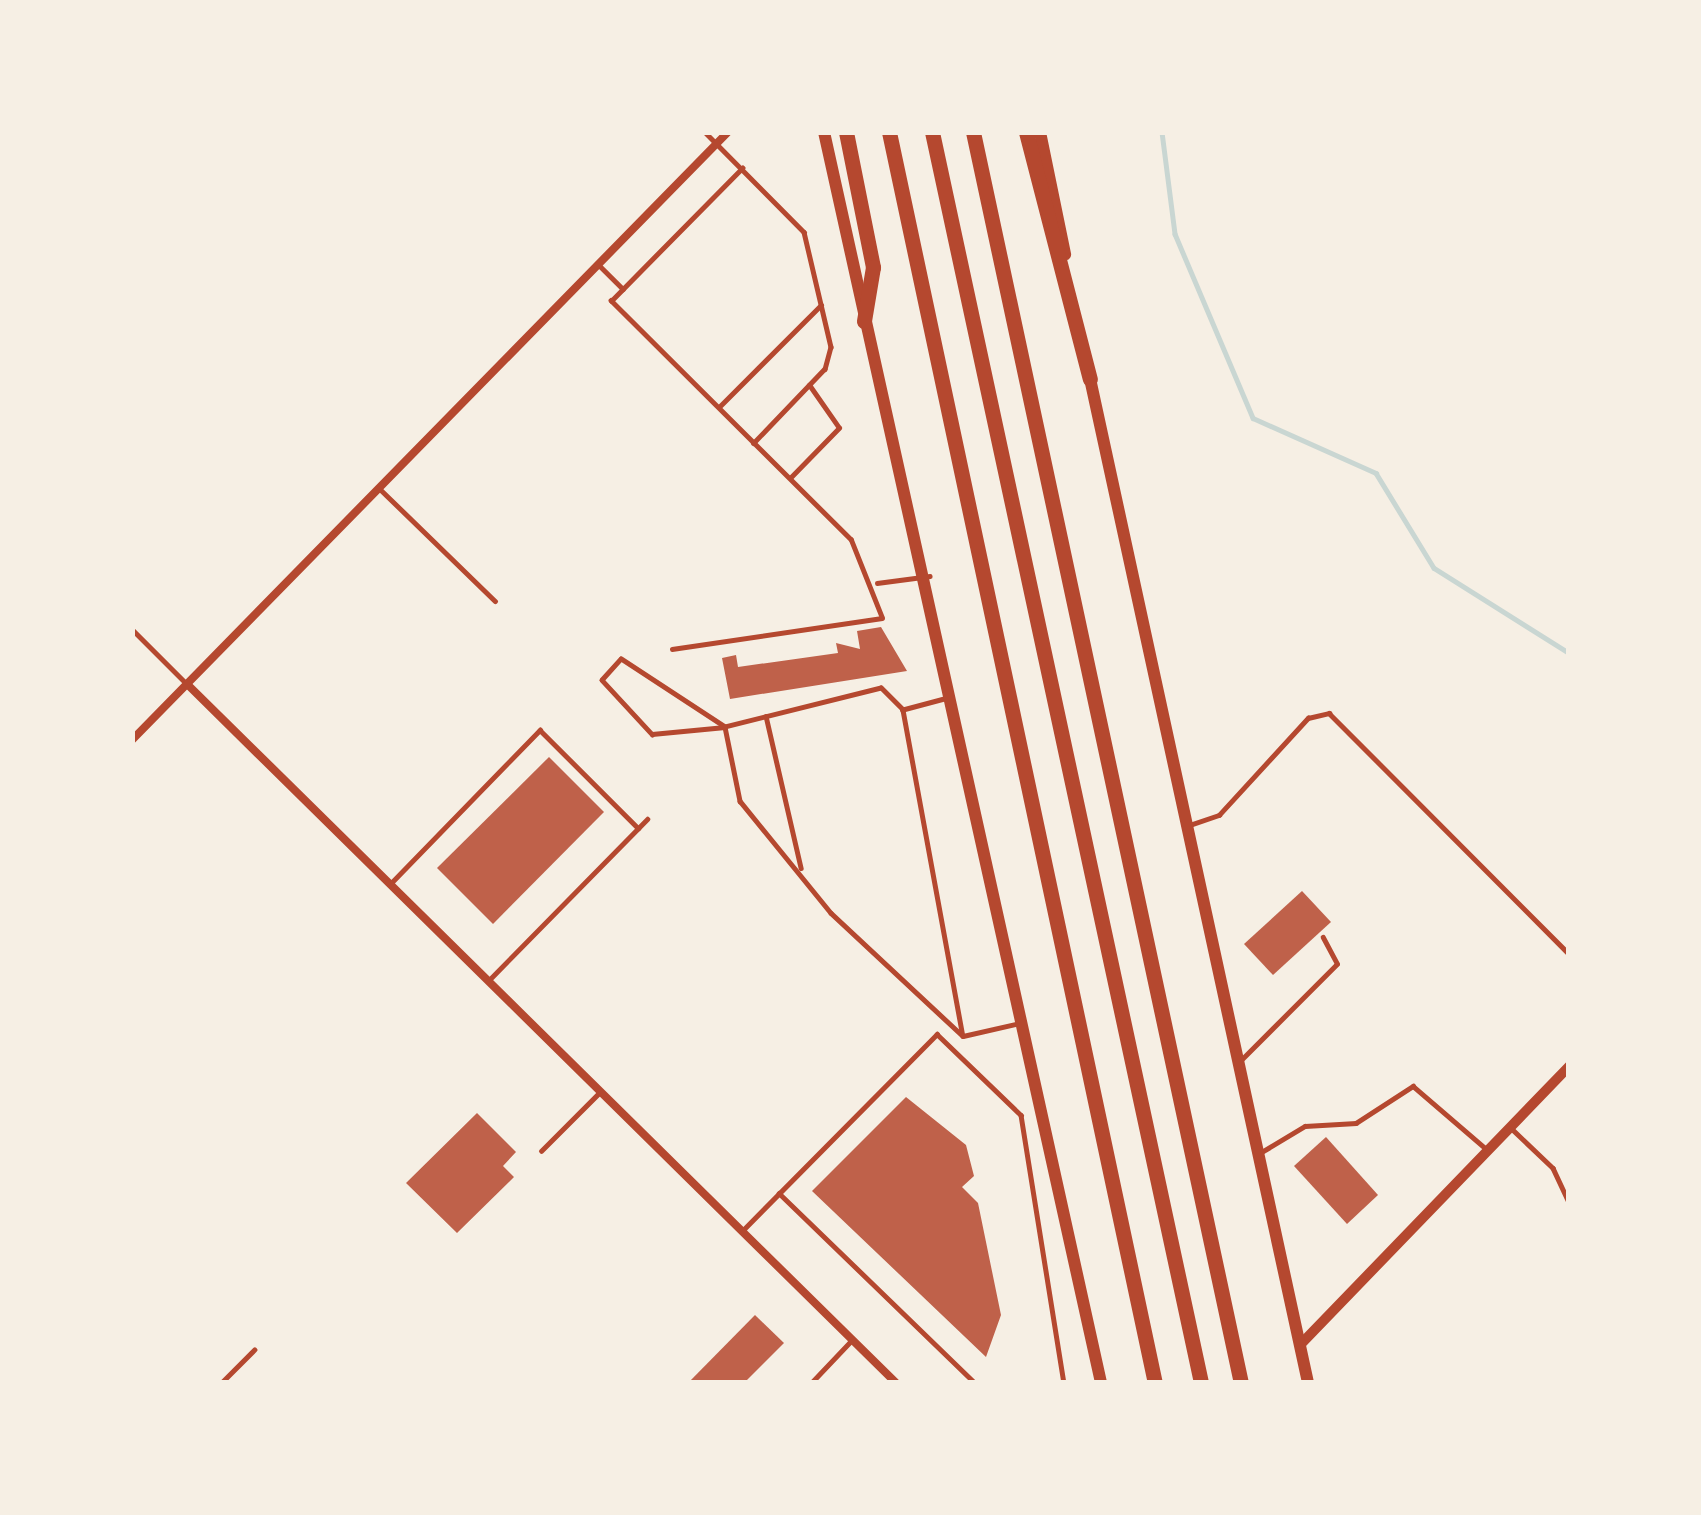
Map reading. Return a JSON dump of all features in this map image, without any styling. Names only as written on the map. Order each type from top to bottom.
[{"type":"highway","points":[[846,132],[873,267],[864,320]]},
{"type":"highway","points":[[889,132],[1155,1383]]},
{"type":"highway","points":[[932,132],[1201,1383]]},
{"type":"highway","points":[[973,132],[1241,1383]]},
{"type":"highway","points":[[1026,132],[1090,379]]},
{"type":"main road","points":[[824,132],[864,320],[930,576],[1101,1383]]},
{"type":"main road","points":[[1040,132],[1308,1383]]},
{"type":"street","points":[[132,740],[728,132]]},
{"type":"street","points":[[187,684],[896,1383]]},
{"type":"street","points":[[1300,1345],[1569,1066]]},
{"type":"lane","points":[[705,132],[804,232],[830,360],[754,443]]},
{"type":"lane","points":[[672,650],[882,618],[877,583],[790,478],[611,301],[742,168]]},
{"type":"lane","points":[[599,265],[623,289]]},
{"type":"lane","points":[[719,408],[821,305]]},
{"type":"lane","points":[[790,478],[839,428],[809,385]]},
{"type":"lane","points":[[379,488],[495,602]]},
{"type":"lane","points":[[877,583],[930,576]]},
{"type":"lane","points":[[132,629],[187,684]]},
{"type":"lane","points":[[964,1036],[802,872],[740,801],[725,727],[621,659],[602,680],[652,734],[725,727],[881,688],[903,710],[964,1036]]},
{"type":"lane","points":[[903,710],[954,696]]},
{"type":"lane","points":[[1186,826],[1220,814],[1308,718],[1329,713],[1569,953]]},
{"type":"lane","points":[[766,716],[802,872]]},
{"type":"lane","points":[[390,884],[540,730],[638,827]]},
{"type":"lane","points":[[488,981],[646,819]]},
{"type":"lane","points":[[1238,1063],[1337,964],[1323,938]]},
{"type":"lane","points":[[964,1036],[1024,1022]]},
{"type":"lane","points":[[742,1231],[938,1034],[1021,1115],[1046,1123]]},
{"type":"lane","points":[[1258,1156],[1305,1126],[1356,1124],[1413,1086],[1489,1152]]},
{"type":"lane","points":[[541,1151],[601,1091]]},
{"type":"lane","points":[[1021,1115],[1064,1383]]},
{"type":"lane","points":[[1511,1128],[1553,1168],[1569,1203]]},
{"type":"lane","points":[[779,1193],[976,1383]]},
{"type":"lane","points":[[811,1383],[852,1340]]},
{"type":"lane","points":[[221,1383],[254,1350]]},
{"type":"building","points":[[881,627],[907,671],[730,699],[722,658],[736,655],[738,667],[838,653],[836,643],[860,649],[857,631]]},
{"type":"building","points":[[549,757],[604,812],[493,924],[437,868]]},
{"type":"building","points":[[1302,891],[1331,922],[1273,975],[1244,944]]},
{"type":"building","points":[[906,1097],[966,1145],[974,1176],[962,1187],[978,1203],[1001,1315],[986,1357],[812,1191]]},
{"type":"building","points":[[477,1113],[516,1152],[503,1166],[514,1177],[457,1233],[406,1183]]},
{"type":"building","points":[[1326,1137],[1378,1195],[1347,1224],[1294,1166]]},
{"type":"building","points":[[755,1315],[784,1343],[744,1383],[688,1383]]},
{"type":"waterway","points":[[1162,132],[1175,234],[1253,418],[1376,473],[1434,568],[1569,653]]}]
